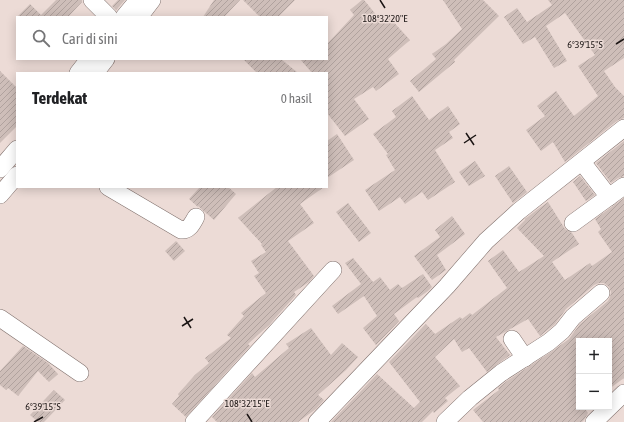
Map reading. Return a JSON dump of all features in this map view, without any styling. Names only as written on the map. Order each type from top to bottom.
[{"type":"street","points":[[92,0],[108,16]]},
{"type":"street","points":[[125,16],[138,0]]},
{"type":"street","points":[[140,16],[152,0]]},
{"type":"street","points":[[79,72],[88,60]]},
{"type":"street","points":[[96,72],[105,60]]},
{"type":"street","points":[[317,422],[447,286],[486,241],[519,211],[624,128]]},
{"type":"street","points":[[0,169],[16,150]]},
{"type":"street","points":[[582,162],[609,197]]},
{"type":"street","points":[[0,195],[16,175]]},
{"type":"street","points":[[573,223],[624,186]]},
{"type":"street","points":[[110,188],[181,230],[185,231],[190,228],[196,217]]},
{"type":"street","points":[[194,422],[333,270]]},
{"type":"street","points":[[445,422],[470,398],[501,373],[549,342],[601,293]]},
{"type":"street","points":[[0,318],[80,373]]},
{"type":"street","points":[[512,339],[525,358]]},
{"type":"street","points":[[594,422],[624,393]]},
{"type":"building","points":[[56,0],[82,0],[82,2],[69,16],[18,16],[30,4],[41,15]]},
{"type":"building","points":[[118,0],[125,0],[116,10],[112,6]]},
{"type":"building","points":[[214,0],[240,0],[225,16],[204,16]]},
{"type":"building","points":[[243,0],[295,0],[279,16],[259,16]]},
{"type":"building","points":[[364,0],[383,23],[389,17],[410,40],[388,59],[399,74],[376,91],[373,87],[354,99],[369,119],[345,136],[328,114],[328,72],[311,72],[301,60],[328,60],[328,43],[354,15],[350,10]]},
{"type":"building","points":[[443,0],[483,0],[499,16],[454,60],[455,62],[419,92],[410,81],[436,59],[432,54],[446,44],[462,29]]},
{"type":"building","points":[[548,0],[624,0],[624,58],[604,71],[615,87],[624,96],[624,118],[618,120],[565,162],[553,142],[541,151],[526,130],[545,116],[537,106],[556,91],[574,116],[598,96],[578,66],[595,55],[565,13],[546,26],[567,61],[554,68],[535,37],[523,44],[504,17],[517,8],[527,22],[552,5]]},
{"type":"building","points":[[244,60],[282,60],[297,72],[256,72]]},
{"type":"building","points":[[0,71],[16,87],[16,127],[0,143]]},
{"type":"building","points":[[412,96],[429,120],[448,106],[460,124],[449,132],[453,138],[435,150],[455,182],[428,200],[422,192],[405,204],[400,197],[379,211],[365,190],[395,170],[386,155],[388,154],[373,134],[396,117],[392,111]]},
{"type":"building","points":[[337,134],[354,160],[328,177],[328,140]]},
{"type":"building","points":[[624,141],[624,176],[611,183],[596,163]]},
{"type":"building","points":[[475,161],[485,176],[469,186],[459,172]]},
{"type":"building","points":[[509,166],[527,192],[513,203],[495,176]]},
{"type":"building","points":[[580,176],[595,195],[586,201],[573,182]]},
{"type":"building","points":[[199,188],[229,188],[236,194],[214,220],[189,199]]},
{"type":"building","points":[[276,188],[323,188],[300,204],[314,223],[288,241],[314,276],[309,282],[294,292],[296,295],[269,325],[248,344],[250,346],[186,417],[172,404],[179,396],[178,394],[195,375],[209,363],[205,358],[231,338],[227,335],[244,316],[241,313],[266,293],[254,276],[259,273],[251,261],[266,252],[261,245],[262,244],[238,218]]},
{"type":"building","points":[[624,198],[624,378],[612,387],[612,338],[576,338],[576,410],[586,410],[588,413],[582,422],[483,422],[473,410],[499,390],[498,388],[507,381],[569,339],[580,324],[608,301],[611,292],[609,287],[604,283],[594,285],[566,309],[555,324],[540,336],[528,319],[496,337],[510,355],[487,372],[469,348],[462,352],[454,339],[435,357],[460,386],[445,398],[448,401],[434,413],[433,411],[422,422],[331,422],[377,374],[414,408],[420,402],[389,362],[426,324],[435,334],[460,317],[462,319],[470,313],[472,315],[507,288],[488,261],[503,250],[519,272],[544,256],[517,228],[525,219],[538,209],[548,202],[565,229],[572,233],[579,244],[552,262],[565,280],[590,263],[592,266],[612,252],[598,232],[601,229],[595,219]]},
{"type":"building","points":[[348,203],[371,233],[359,242],[336,212]]},
{"type":"building","points":[[452,216],[465,234],[437,255],[446,270],[432,280],[414,256],[440,237],[435,230]]},
{"type":"building","points":[[176,241],[185,251],[174,261],[165,251]]},
{"type":"building","points":[[353,258],[373,282],[380,277],[390,290],[398,284],[402,288],[423,274],[432,287],[394,314],[399,321],[376,345],[363,328],[377,316],[364,296],[338,314],[332,306],[361,284],[345,263]]},
{"type":"building","points":[[311,328],[331,355],[342,343],[358,357],[318,395],[324,400],[316,409],[298,422],[217,422],[212,417],[252,373],[255,377],[289,348],[286,344]]},
{"type":"building","points":[[23,346],[48,363],[58,374],[49,382],[38,371],[18,396],[8,388],[6,390],[0,385],[0,371]]},
{"type":"building","points":[[54,390],[65,400],[44,422],[38,422],[30,415]]}]
